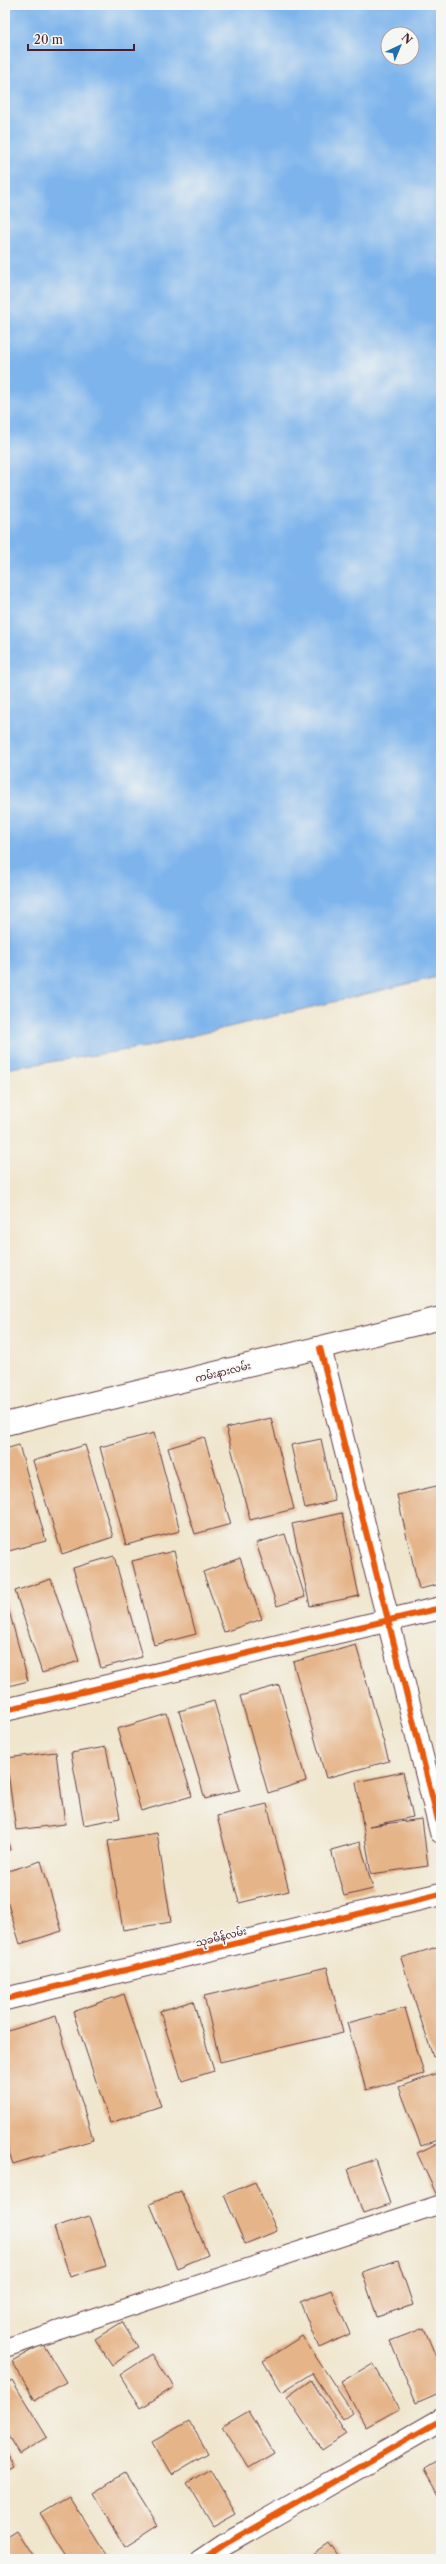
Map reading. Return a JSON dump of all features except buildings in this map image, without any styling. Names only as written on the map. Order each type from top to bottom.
[{"type":"street","name":"ကမ်းနားလမ်း","points":[[5,1424],[441,1318]]},
{"type":"street","points":[[320,1348],[441,1832]]},
{"type":"street","points":[[5,1710],[441,1608]]},
{"type":"street","name":"သုခမိန်လမ်း","points":[[5,1999],[441,1894]]},
{"type":"street","points":[[203,2559],[225,2544],[441,2420]]},
{"type":"lane","points":[[5,2348],[199,2282],[441,2204]]},
{"type":"water","points":[[5,5],[441,5],[441,976],[146,1047],[5,1069]]},
{"type":"cycle path","points":[[320,1348],[441,1832]]},
{"type":"cycle path","points":[[5,1710],[441,1608]]},
{"type":"cycle path","points":[[5,1999],[441,1894]]},
{"type":"cycle path","points":[[203,2559],[225,2544],[441,2420]]}]
